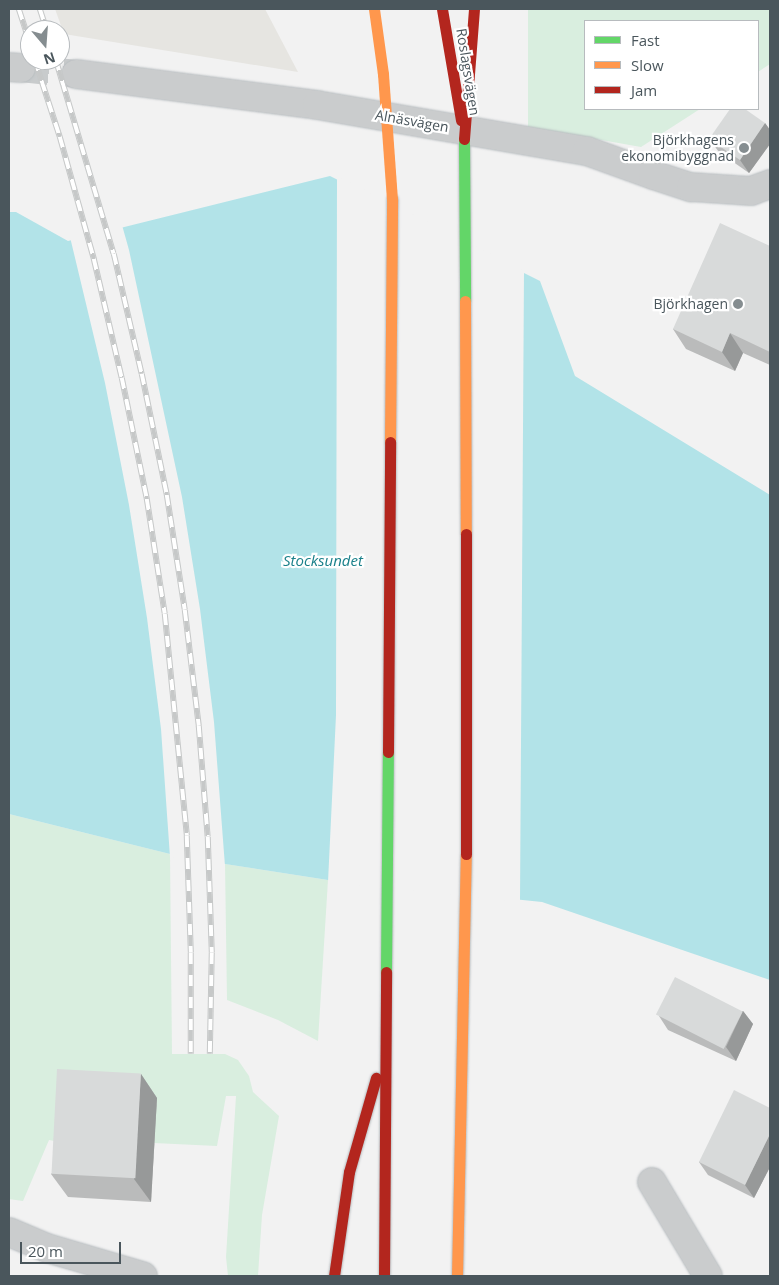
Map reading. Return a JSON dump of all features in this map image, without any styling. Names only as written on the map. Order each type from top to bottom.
[{"type":"main road","points":[[374,9],[384,83],[392,199],[393,251],[384,1276]]},
{"type":"main road","name":"Roslagsvägen","points":[[442,9],[464,139]]},
{"type":"main road","points":[[457,1276],[468,805],[464,139],[474,9]]},
{"type":"main road","points":[[334,1276],[349,1172],[385,1048]]},
{"type":"main road","points":[[460,1177],[469,1247]]},
{"type":"street","name":"Alnäsvägen","points":[[76,74],[317,105],[587,151],[692,187],[751,191],[770,184]]},
{"type":"street","points":[[652,1182],[708,1276]]},
{"type":"street","points":[[9,1232],[47,1248],[143,1276]]},
{"type":"shaded area","points":[[55,9],[265,9],[298,72],[70,35],[70,20],[59,20]]},
{"type":"green space","points":[[528,9],[770,9],[770,64],[759,71],[759,20],[584,20],[584,110],[698,110],[641,147],[528,127]]},
{"type":"green space","points":[[9,814],[170,854],[172,1054],[225,1054],[238,1060],[249,1076],[253,1092],[279,1116],[262,1215],[258,1276],[228,1276],[226,1257],[236,1096],[226,1096],[217,1146],[154,1143],[71,1144],[49,1140],[23,1201],[9,1199]]},
{"type":"green space","points":[[225,864],[328,880],[318,1041],[278,1020],[227,1000]]},
{"type":"water","name":"Stocksundet","points":[[330,176],[540,281],[575,376],[770,495],[770,980],[542,902],[328,880],[225,864],[170,854],[9,814],[9,212],[16,212],[68,241]]},
{"type":"pier","points":[[337,176],[524,271],[520,902],[328,882],[336,715]]},
{"type":"pier","points":[[122,225],[182,497],[200,609],[214,722],[225,866],[170,857],[161,729],[147,618],[129,505],[105,383],[70,237]]},
{"type":"building","points":[[729,110],[746,110],[765,123],[740,160],[709,139]]},
{"type":"building","name":"Björkhagen","points":[[720,223],[770,246],[770,352],[730,333],[722,352],[673,329]]},
{"type":"building","points":[[675,977],[743,1012],[724,1049],[656,1014]]},
{"type":"building","points":[[57,1069],[141,1073],[135,1178],[52,1174]]},
{"type":"building","points":[[734,1090],[770,1108],[770,1134],[745,1185],[699,1162]]},
{"type":"tunnel","points":[[39,70],[76,74]]},
{"type":"railway","points":[[19,9],[23,20]]},
{"type":"railway","points":[[40,9],[44,20]]},
{"type":"railway","points":[[38,70],[60,137],[94,259],[122,378],[147,499],[165,614],[187,836],[191,953],[191,1054]]},
{"type":"railway","points":[[59,70],[114,254],[142,374],[167,495],[185,610],[199,726],[208,837],[212,953],[210,1054]]},
{"type":"traffic: fast","points":[[464,139],[465,301]]},
{"type":"traffic: fast","points":[[386,972],[388,752]]},
{"type":"traffic: slow","points":[[374,9],[383,74],[392,199]]},
{"type":"traffic: slow","points":[[390,442],[392,199]]},
{"type":"traffic: slow","points":[[465,301],[466,534]]},
{"type":"traffic: slow","points":[[457,1276],[466,854]]},
{"type":"traffic: jam","points":[[442,9],[461,120]]},
{"type":"traffic: jam","points":[[464,139],[474,9]]},
{"type":"traffic: jam","points":[[388,752],[390,442]]},
{"type":"traffic: jam","points":[[466,534],[466,854]]},
{"type":"traffic: jam","points":[[384,1276],[386,972]]},
{"type":"traffic: jam","points":[[334,1276],[349,1172],[376,1078]]},
{"type":"place","name":"Björkhagens ekonomibyggnad","points":[[744,148]]},
{"type":"place","name":"Björkhagen","points":[[738,304]]}]
